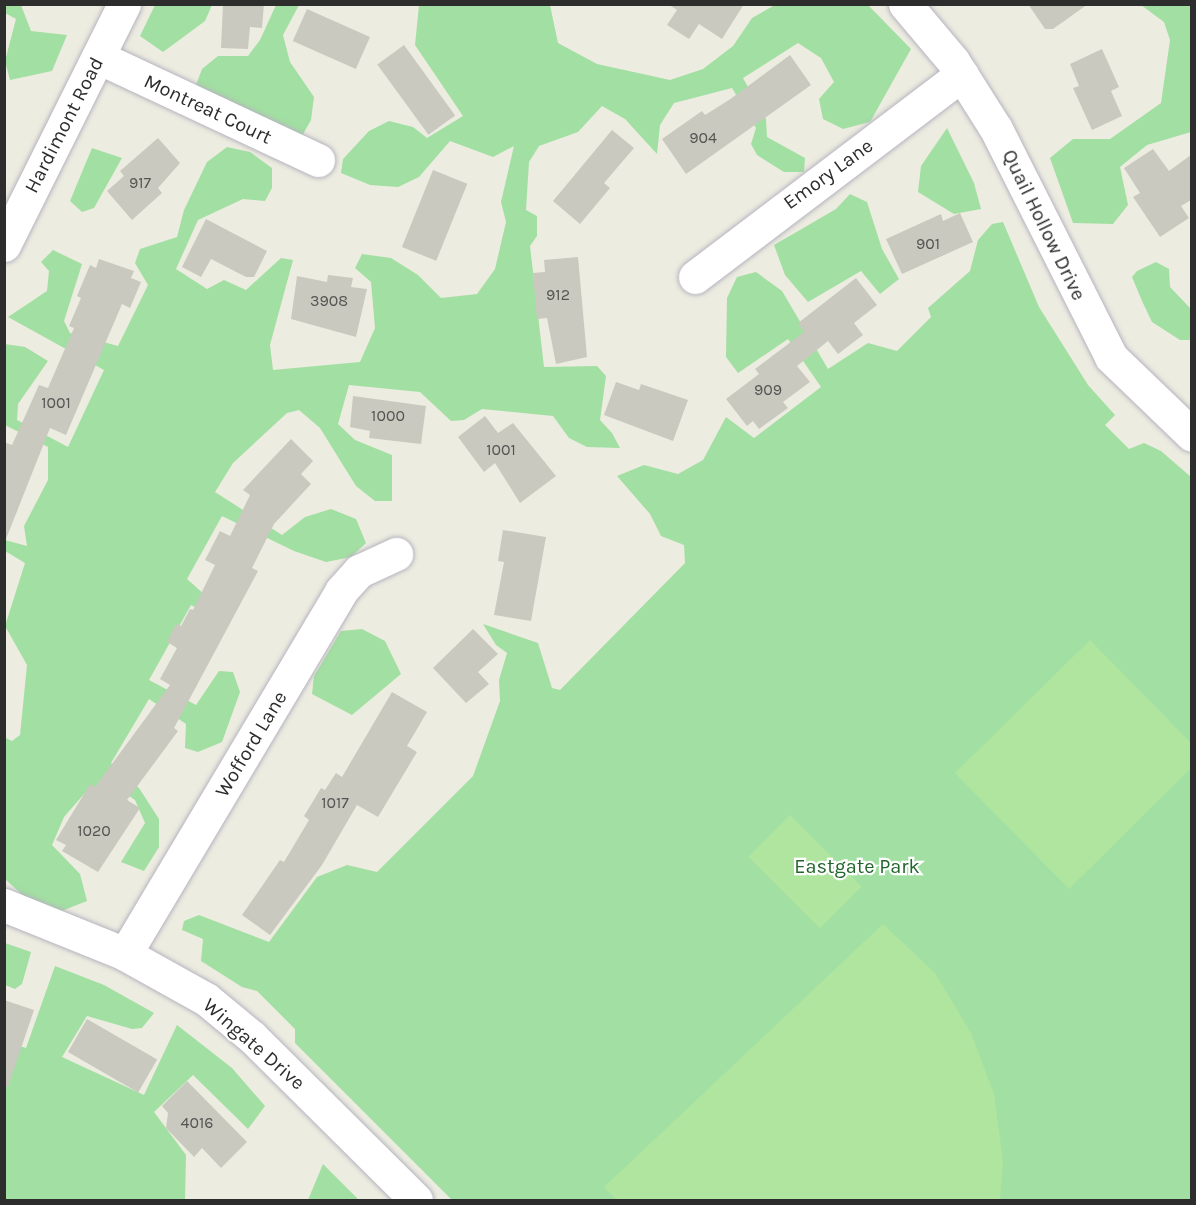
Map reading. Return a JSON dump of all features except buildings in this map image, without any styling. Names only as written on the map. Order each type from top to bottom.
[{"type":"street","name":"Hardimont Road","points":[[4,245],[124,4]]},
{"type":"street","name":"Quail Hollow Drive","points":[[905,4],[962,74],[1025,182],[1111,357],[1191,435]]},
{"type":"street","name":"Montreat Court","points":[[98,57],[318,160]]},
{"type":"street","name":"Emory Lane","points":[[695,277],[962,74]]},
{"type":"street","name":"Wofford Lane","points":[[125,954],[341,591],[359,571],[396,554]]},
{"type":"street","name":"Wingate Drive","points":[[4,905],[125,954],[206,999],[252,1037],[410,1199]]},
{"type":"green space","points":[[5,4],[21,5],[31,31],[67,35],[52,71],[10,80],[5,61],[16,19],[5,13]]},
{"type":"green space","points":[[155,4],[212,5],[205,21],[163,52],[140,36]]},
{"type":"green space","points":[[276,5],[299,5],[283,35],[290,62],[314,97],[311,120],[302,136],[196,85],[202,69],[218,56],[248,56],[260,40]]},
{"type":"green space","points":[[419,5],[550,5],[558,43],[597,64],[670,80],[703,69],[733,46],[752,18],[775,5],[868,5],[911,49],[870,122],[843,129],[823,119],[819,99],[834,82],[821,58],[798,43],[743,78],[766,119],[767,137],[805,158],[804,172],[784,172],[757,155],[751,144],[756,128],[732,88],[674,103],[660,125],[657,154],[625,119],[602,106],[578,132],[539,146],[529,162],[526,210],[537,216],[537,236],[530,246],[544,367],[597,366],[606,376],[600,420],[612,433],[620,448],[587,447],[569,438],[553,416],[482,409],[464,420],[451,421],[420,392],[349,385],[338,424],[355,440],[392,455],[392,501],[375,501],[356,486],[320,428],[299,410],[287,413],[233,463],[215,492],[282,535],[305,517],[331,509],[356,519],[366,543],[351,557],[326,562],[294,551],[222,516],[187,579],[232,619],[227,623],[191,605],[149,680],[196,705],[219,671],[233,672],[240,692],[222,742],[198,752],[185,748],[186,724],[149,699],[111,763],[139,788],[159,819],[159,847],[144,871],[121,862],[145,823],[135,800],[107,781],[84,794],[64,817],[52,845],[80,874],[87,901],[59,912],[29,901],[5,879],[4,737],[12,741],[20,735],[27,665],[5,626],[25,563],[5,551],[5,540],[27,546],[24,526],[48,480],[48,447],[5,425],[5,344],[25,347],[48,361],[18,404],[17,420],[68,447],[104,370],[8,317],[47,291],[49,271],[41,262],[53,250],[82,264],[64,321],[70,333],[118,346],[148,285],[135,263],[140,249],[177,237],[184,210],[207,162],[227,147],[250,152],[272,168],[272,188],[265,201],[243,199],[198,220],[176,269],[207,289],[224,280],[246,290],[281,258],[293,260],[270,345],[273,370],[360,362],[375,328],[371,282],[355,268],[362,254],[391,258],[418,275],[441,298],[477,294],[495,269],[506,222],[501,202],[514,146],[493,157],[450,141],[419,177],[398,187],[370,185],[341,173],[343,159],[369,131],[389,121],[413,127],[427,138],[463,116],[415,45]]},
{"type":"green space","points":[[1141,5],[1191,5],[1191,132],[1147,145],[1120,167],[1128,205],[1113,224],[1073,223],[1050,158],[1073,139],[1110,139],[1161,103],[1170,40],[1164,22]]},
{"type":"green space","points":[[947,128],[974,183],[981,209],[954,214],[918,192],[921,166]]},
{"type":"green space","points":[[92,148],[122,158],[94,208],[82,212],[70,201]]},
{"type":"green space","points":[[850,194],[867,202],[882,249],[899,279],[880,294],[861,271],[808,302],[785,275],[774,245],[836,209]]},
{"type":"green space","name":"Eastgate Park","points":[[1003,222],[1039,307],[1088,385],[1115,415],[1105,425],[1129,449],[1144,443],[1161,451],[1191,477],[1191,1200],[452,1200],[295,1043],[295,1029],[257,991],[242,987],[201,961],[203,939],[182,930],[184,921],[199,915],[269,942],[317,877],[347,865],[377,872],[473,776],[500,701],[499,680],[507,653],[496,645],[483,624],[538,643],[552,688],[560,690],[685,563],[684,545],[661,536],[650,514],[617,476],[644,465],[678,474],[703,460],[726,417],[754,438],[821,387],[788,339],[738,373],[726,357],[727,298],[737,277],[756,272],[782,291],[828,369],[868,343],[897,351],[931,317],[928,308],[970,271],[978,240],[992,224]]},
{"type":"green space","points":[[1156,262],[1169,269],[1170,287],[1191,309],[1191,340],[1180,340],[1152,322],[1142,301],[1132,277],[1137,271]]},
{"type":"green space","points":[[362,629],[385,641],[401,674],[352,715],[312,694],[314,676],[341,631]]},
{"type":"green space","points":[[1090,640],[1191,743],[1191,768],[1069,889],[955,773]]},
{"type":"green space","points":[[790,815],[861,886],[820,928],[748,857]]},
{"type":"green space","points":[[883,924],[935,973],[971,1033],[994,1094],[1003,1161],[1000,1200],[617,1200],[604,1187]]},
{"type":"green space","points":[[5,943],[31,952],[22,984],[15,989],[5,985]]},
{"type":"green space","points":[[55,966],[104,985],[154,1013],[142,1028],[132,1029],[87,1016],[62,1057],[144,1095],[177,1025],[232,1068],[265,1106],[248,1129],[193,1075],[154,1112],[186,1155],[185,1200],[5,1200],[4,1041],[26,1048]]},
{"type":"green space","points":[[323,1164],[359,1200],[308,1200]]}]
